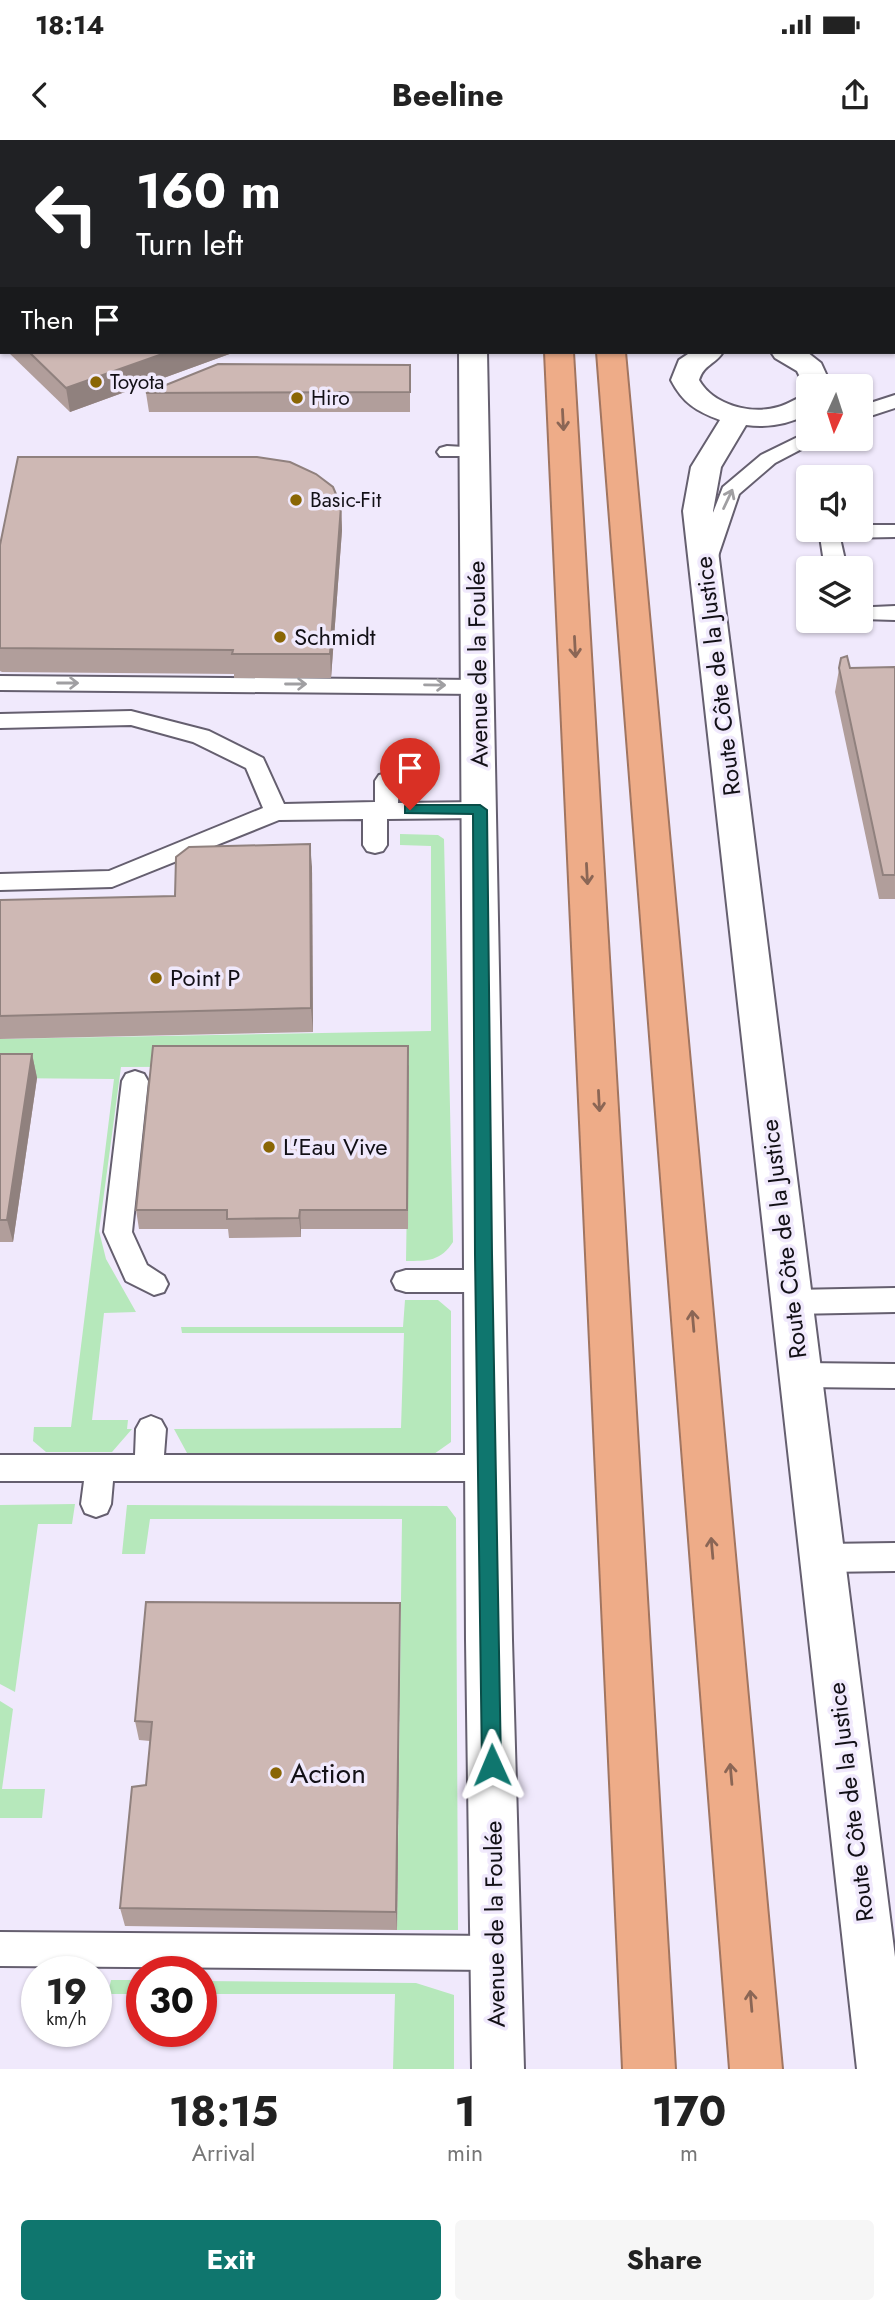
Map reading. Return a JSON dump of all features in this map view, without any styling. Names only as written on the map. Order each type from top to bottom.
[{"type":"highway","points":[[559,354],[649,2069]]},
{"type":"highway","points":[[611,354],[756,2069]]},
{"type":"street","name":"Avenue de la Foulée","points":[[473,354],[461,452],[479,687],[486,1468],[498,2069]]},
{"type":"street","points":[[701,354],[689,366],[685,378],[688,390],[699,402],[715,411],[736,417],[780,417],[796,411]]},
{"type":"street","points":[[793,354],[808,364],[815,374]]},
{"type":"street","name":"Route Côte de la Justice","points":[[736,417],[706,467],[698,512],[883,2069]]},
{"type":"lane","points":[[873,409],[895,401]]},
{"type":"lane","points":[[705,562],[730,491],[768,459],[796,444]]},
{"type":"lane","points":[[833,556],[828,532],[895,531]]},
{"type":"lane","points":[[873,614],[895,613]]},
{"type":"lane","points":[[0,683],[387,679],[479,687]]},
{"type":"lane","points":[[0,721],[131,718],[201,736],[255,763],[276,812]]},
{"type":"lane","points":[[375,845],[387,781]]},
{"type":"lane","points":[[0,882],[112,879],[276,812],[480,810]]},
{"type":"lane","points":[[135,1081],[118,1231],[136,1273],[154,1284]]},
{"type":"lane","points":[[406,1281],[484,1281]]},
{"type":"lane","points":[[792,1302],[895,1300]]},
{"type":"lane","points":[[801,1376],[895,1376]]},
{"type":"lane","points":[[149,1468],[151,1429]]},
{"type":"lane","points":[[0,1468],[486,1468]]},
{"type":"lane","points":[[96,1504],[100,1468]]},
{"type":"lane","points":[[823,1558],[895,1558]]},
{"type":"lane","points":[[0,1949],[495,1953]]},
{"type":"green space","points":[[400,834],[438,835],[444,839],[453,1242],[444,1253],[433,1259],[406,1261],[409,1066],[121,1067],[99,1231],[106,1259],[136,1312],[104,1313],[92,1420],[128,1420],[127,1429],[132,1429],[112,1452],[46,1452],[33,1441],[34,1427],[71,1427],[114,1079],[0,1078],[0,1039],[431,1031],[431,846],[400,845]]},
{"type":"green space","points":[[405,1300],[438,1300],[451,1311],[451,1442],[434,1454],[187,1453],[174,1429],[401,1428],[404,1333],[182,1333],[181,1327],[403,1327]]},
{"type":"green space","points":[[75,1504],[72,1524],[38,1524],[15,1692],[0,1684],[0,1505]]},
{"type":"green space","points":[[127,1505],[447,1506],[456,1518],[458,1930],[397,1930],[402,1519],[150,1519],[145,1554],[122,1554]]},
{"type":"green space","points":[[0,1701],[13,1709],[2,1789],[45,1789],[42,1818],[0,1818]]},
{"type":"green space","points":[[112,1980],[126,1980],[126,1994],[112,1994]]},
{"type":"green space","points":[[217,1981],[416,1983],[454,1995],[454,2069],[393,2069],[395,1994],[217,1994]]},
{"type":"building","points":[[31,354],[162,354],[66,388]]},
{"type":"building","points":[[218,364],[410,365],[410,392],[146,393]]},
{"type":"building","points":[[18,457],[257,457],[290,462],[316,474],[333,487],[341,506],[330,654],[232,654],[233,650],[0,648],[0,545]]},
{"type":"building","points":[[847,656],[850,668],[895,667],[895,875],[883,875],[839,668],[841,658]]},
{"type":"building","name":"Point P","points":[[310,844],[311,1008],[0,1016],[0,900],[175,896],[176,857],[189,847]]},
{"type":"building","points":[[153,1046],[408,1046],[407,1210],[300,1210],[299,1218],[227,1219],[227,1210],[136,1210]]},
{"type":"building","points":[[0,1054],[32,1054],[7,1220],[0,1220]]},
{"type":"building","name":"Action","points":[[146,1602],[400,1603],[396,1912],[120,1908],[132,1787],[146,1785],[152,1722],[135,1721]]},
{"type":"place","name":"Toyota","points":[[96,382]]},
{"type":"place","name":"Hiro","points":[[297,398]]},
{"type":"place","name":"Basic-Fit","points":[[296,500]]},
{"type":"place","name":"Schmidt","points":[[280,637]]},
{"type":"place","name":"Point P","points":[[156,978]]},
{"type":"place","name":"L'Eau Vive","points":[[269,1147]]},
{"type":"place","name":"Action","points":[[276,1773]]},
{"type":"route","points":[[410,810],[480,810],[483,1254],[492,1765]]}]
